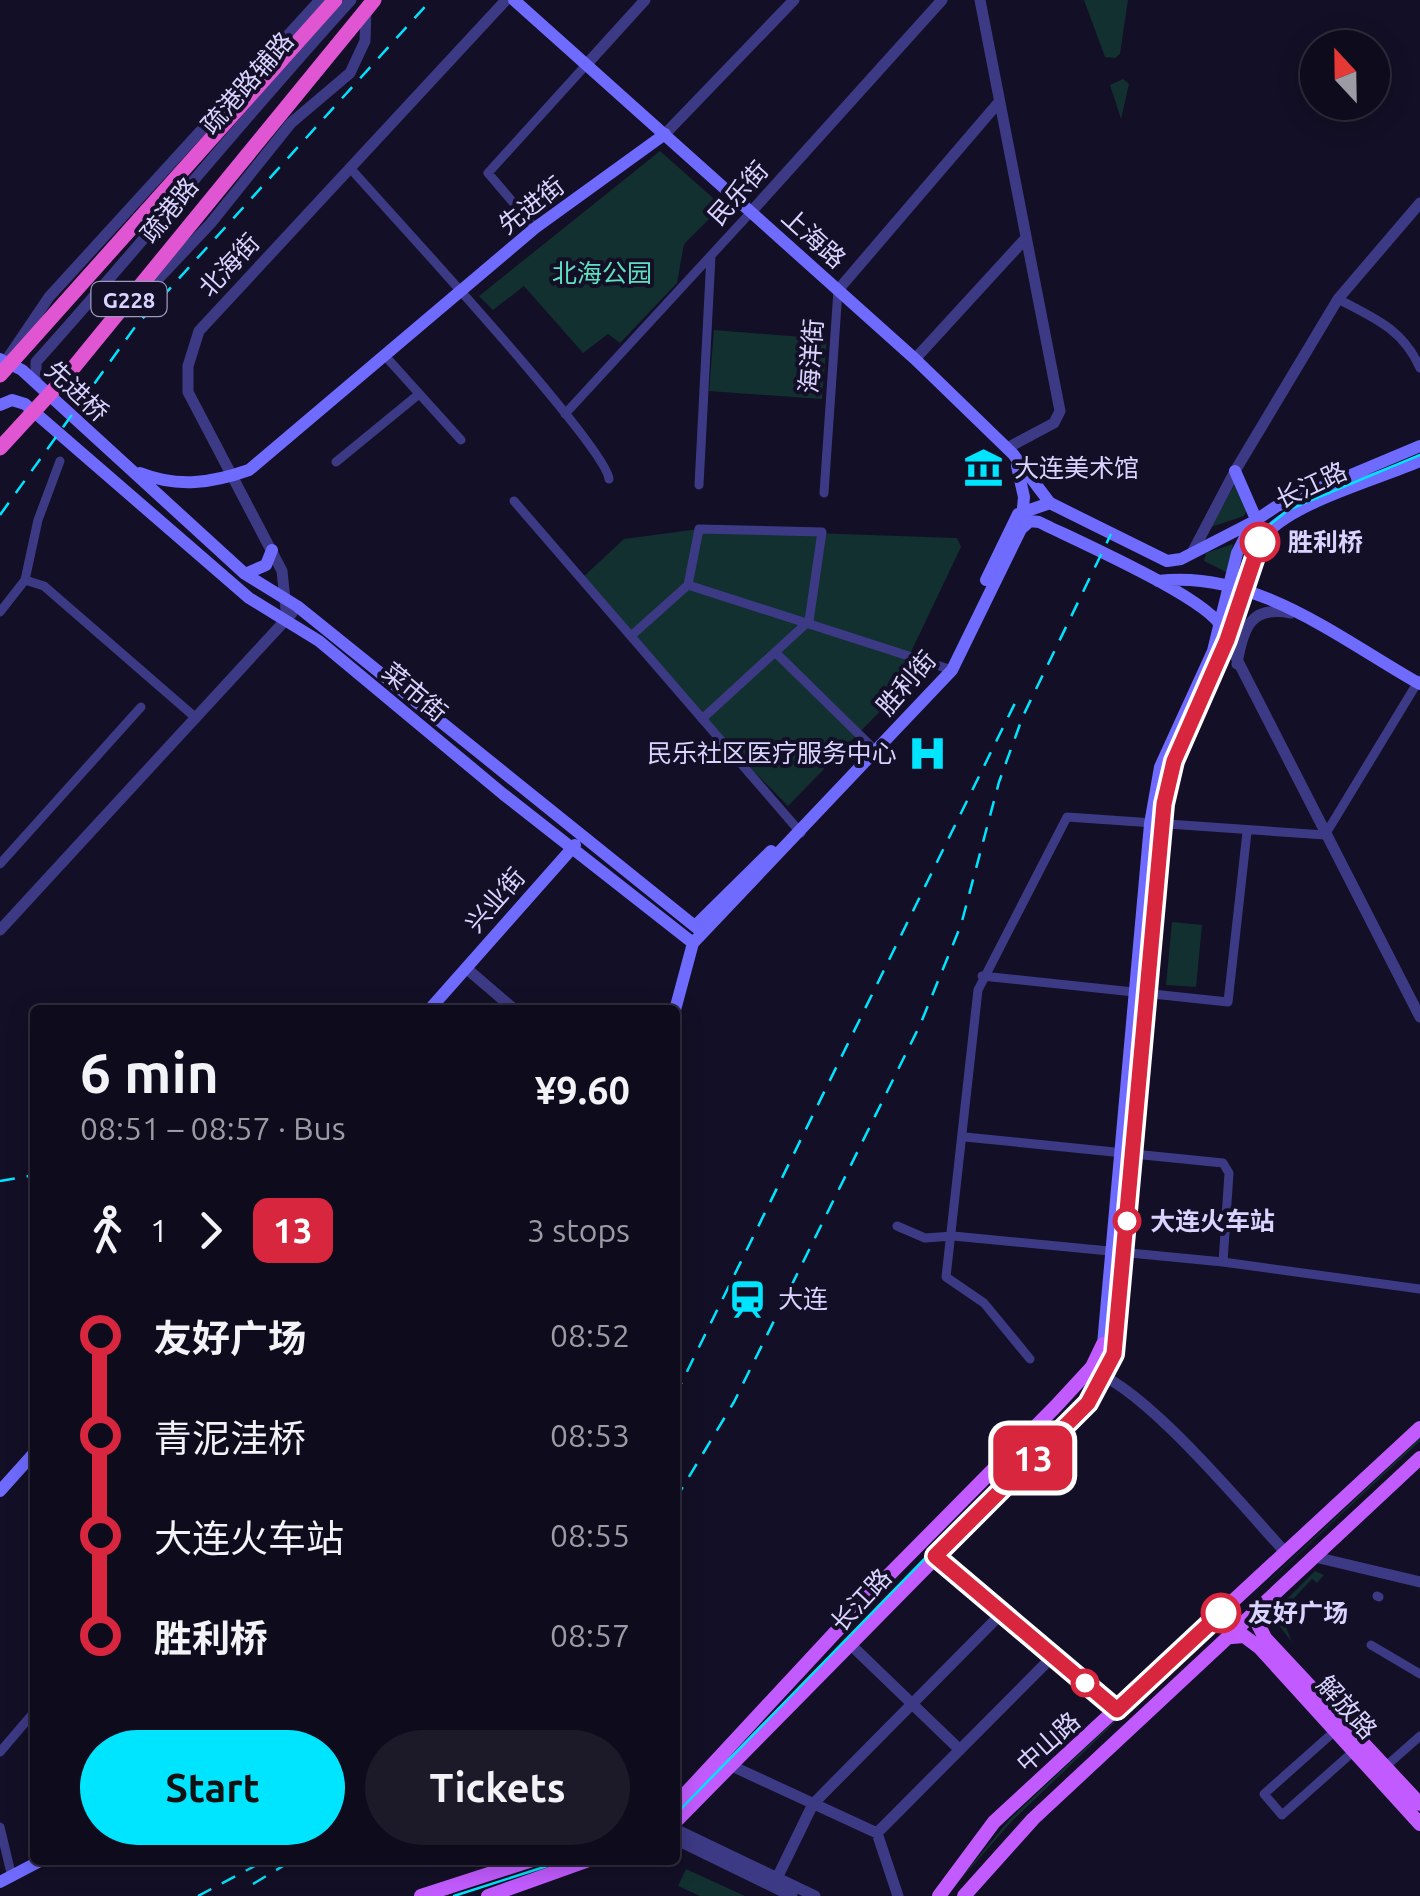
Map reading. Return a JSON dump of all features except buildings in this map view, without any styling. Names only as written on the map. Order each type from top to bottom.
[{"type":"highway","name":"疏港路","points":[[0,373],[335,0]]},
{"type":"highway","name":"疏港路","points":[[0,448],[69,372],[370,0]]},
{"type":"main road","name":"上海路","points":[[510,0],[915,360],[1010,451],[1050,502]]},
{"type":"main road","name":"先进街","points":[[124,464],[176,483],[217,481],[249,470],[535,228],[665,134]]},
{"type":"main road","name":"先进桥","points":[[0,359],[36,383],[124,464]]},
{"type":"main road","name":"先进桥","points":[[0,405],[12,400],[25,404],[108,478]]},
{"type":"main road","name":"长江路","points":[[680,1820],[1076,1416],[1106,1376],[1160,767],[1213,652],[1242,542],[1254,520],[1420,446]]},
{"type":"main road","points":[[1010,451],[1022,478],[1022,508],[1050,502],[1167,561],[1192,553],[1254,520],[1235,472]]},
{"type":"main road","name":"长江路","points":[[1156,825],[1174,761],[1227,640],[1256,548],[1278,523],[1420,462]]},
{"type":"main road","points":[[124,464],[245,574],[292,602],[604,850],[697,934],[676,1005]]},
{"type":"main road","name":"菜市街","points":[[108,478],[249,598],[288,619],[570,848],[697,934]]},
{"type":"main road","name":"胜利街","points":[[697,934],[948,669],[1021,529],[1022,508]]},
{"type":"main road","name":"胜利街","points":[[948,669],[1022,508]]},
{"type":"main road","points":[[1021,529],[1030,521],[1039,522],[1190,598],[1220,622],[1227,640]]},
{"type":"main road","points":[[1209,581],[1197,572],[1195,561],[1216,540]]},
{"type":"main road","points":[[245,574],[266,564],[272,550]]},
{"type":"main road","points":[[1158,582],[1209,581],[1244,588],[1419,681]]},
{"type":"main road","points":[[570,848],[580,842],[604,850]]},
{"type":"main road","name":"兴业街","points":[[433,1005],[570,848]]},
{"type":"main road","name":"长江路","points":[[680,1800],[1088,1370],[1110,1342]]},
{"type":"main road","name":"中山路","points":[[938,1896],[994,1822],[1420,1428]]},
{"type":"main road","points":[[0,1492],[30,1458]]},
{"type":"main road","name":"中山路","points":[[964,1896],[1033,1819],[1420,1458]]},
{"type":"main road","name":"解放路","points":[[1257,1612],[1258,1629],[1264,1638],[1420,1824]]},
{"type":"main road","name":"解放路","points":[[1232,1637],[1250,1638],[1420,1804]]},
{"type":"main road","points":[[6,1880],[33,1865]]},
{"type":"main road","points":[[420,1896],[516,1865]]},
{"type":"main road","points":[[488,1896],[575,1865]]},
{"type":"street","name":"疏港路辅路","points":[[0,373],[49,297],[320,0]]},
{"type":"street","name":"疏港路辅路","points":[[36,383],[36,362],[232,132],[351,0]]},
{"type":"street","points":[[69,372],[185,252],[291,123],[350,72],[365,42],[370,0]]},
{"type":"street","name":"北海街","points":[[288,619],[292,602],[272,550],[201,425],[188,392],[188,366],[198,331],[510,0]]},
{"type":"street","points":[[535,228],[488,173],[645,0]]},
{"type":"street","name":"先进街","points":[[665,134],[794,0]]},
{"type":"street","name":"民乐街","points":[[566,414],[942,0]]},
{"type":"street","points":[[980,0],[1060,411],[1054,422],[1010,451]]},
{"type":"street","name":"海洋街","points":[[824,493],[838,290],[999,102]]},
{"type":"street","points":[[351,169],[566,414],[608,467],[609,479]]},
{"type":"street","points":[[1192,553],[1235,472],[1338,299],[1420,204]]},
{"type":"street","points":[[915,360],[1026,238]]},
{"type":"street","points":[[699,485],[711,256]]},
{"type":"street","points":[[1338,299],[1397,331],[1410,345],[1420,368]]},
{"type":"street","points":[[386,358],[461,440]]},
{"type":"street","points":[[336,462],[419,394]]},
{"type":"street","points":[[0,612],[25,580],[38,520],[60,461]]},
{"type":"street","points":[[512,498],[799,830]]},
{"type":"street","points":[[631,636],[688,585],[699,529],[822,532],[810,621],[702,719]]},
{"type":"street","points":[[25,580],[44,586],[196,718]]},
{"type":"street","points":[[688,585],[810,621],[948,669]]},
{"type":"street","points":[[1237,664],[1255,614],[1264,610],[1301,615]]},
{"type":"street","points":[[0,930],[288,619]]},
{"type":"street","points":[[1227,640],[1420,1018]]},
{"type":"street","points":[[776,653],[873,749]]},
{"type":"street","points":[[1325,835],[1419,681]]},
{"type":"street","points":[[0,864],[140,707]]},
{"type":"street","points":[[1030,1359],[984,1303],[946,1277],[982,976],[1068,817],[1325,835]]},
{"type":"street","points":[[982,976],[1228,1002],[1247,832]]},
{"type":"street","points":[[466,968],[508,1005]]},
{"type":"street","points":[[965,1137],[1228,1166],[1223,1262]]},
{"type":"street","points":[[897,1226],[925,1238],[953,1236],[1223,1262],[1420,1288]]},
{"type":"street","points":[[1088,1370],[1106,1376],[1178,1436],[1286,1553]]},
{"type":"street","points":[[935,1556],[1117,1710]]},
{"type":"street","points":[[1315,1557],[1420,1582]]},
{"type":"street","points":[[777,1878],[813,1804],[1002,1613]]},
{"type":"street","points":[[850,1644],[960,1750]]},
{"type":"street","points":[[1371,1646],[1420,1674]]},
{"type":"street","points":[[876,1833],[1053,1656]]},
{"type":"street","points":[[0,1752],[30,1722]]},
{"type":"street","points":[[1341,1726],[1264,1794],[1282,1815],[1355,1750]]},
{"type":"street","points":[[1386,1767],[1420,1736]]},
{"type":"street","points":[[734,1766],[876,1833],[898,1896]]},
{"type":"street","points":[[0,1826],[6,1880]]},
{"type":"street","points":[[680,1828],[815,1896]]},
{"type":"street","points":[[680,1844],[792,1896]]},
{"type":"green space","points":[[1084,0],[1128,0],[1120,54],[1115,58],[1105,57]]},
{"type":"green space","points":[[1123,79],[1129,84],[1121,119],[1110,85]]},
{"type":"green space","name":"北海公园","points":[[660,151],[722,206],[684,244],[677,283],[620,343],[608,334],[583,353],[524,286],[493,310],[479,296]]},
{"type":"green space","points":[[714,330],[827,339],[822,399],[709,391]]},
{"type":"green space","points":[[1235,484],[1247,510],[1244,516],[1211,527]]},
{"type":"green space","points":[[699,529],[957,538],[961,547],[910,654],[925,665],[788,806],[702,719],[581,579],[624,539]]},
{"type":"green space","points":[[1233,544],[1228,573],[1204,561],[1206,553]]},
{"type":"green space","points":[[1172,922],[1202,925],[1196,987],[1166,985]]},
{"type":"green space","points":[[1420,1438],[1420,1441],[1232,1616]]},
{"type":"green space","points":[[1315,1571],[1324,1575],[1317,1583],[1312,1579],[1280,1613],[1292,1642],[1271,1615]]},
{"type":"green space","points":[[1224,1618],[1012,1821],[946,1896],[1010,1819]]},
{"type":"green space","points":[[686,1869],[745,1896],[700,1896],[678,1886]]},
{"type":"tram line","points":[[680,1810],[1088,1391],[1113,1346],[1156,825],[1169,761],[1214,663],[1256,536],[1288,510],[1420,455]]},
{"type":"tram line","points":[[454,1896],[550,1865]]},
{"type":"railway","points":[[0,515],[135,327],[431,0]]},
{"type":"railway","points":[[680,1492],[734,1402],[920,1025],[961,925],[999,782],[1023,716],[1111,534]]},
{"type":"railway","points":[[680,1386],[1017,699]]},
{"type":"railway","points":[[0,1181],[30,1176]]},
{"type":"railway","points":[[198,1896],[257,1865]]},
{"type":"railway","points":[[253,1884],[285,1865]]},
{"type":"bus line","name":"13","points":[[1221,1613],[1117,1710],[935,1556],[1088,1403],[1103,1383],[1114,1354],[1164,804],[1174,761],[1227,640],[1260,542]]},
{"type":"place","name":"大连美术馆","points":[[984,468]]},
{"type":"place","name":"胜利桥","points":[[1260,542]]},
{"type":"place","name":"民乐社区医疗服务中心","points":[[927,753]]},
{"type":"place","name":"大连火车站","points":[[1127,1221]]},
{"type":"place","name":"大连","points":[[748,1299]]},
{"type":"place","name":"友好广场","points":[[1221,1613]]}]
